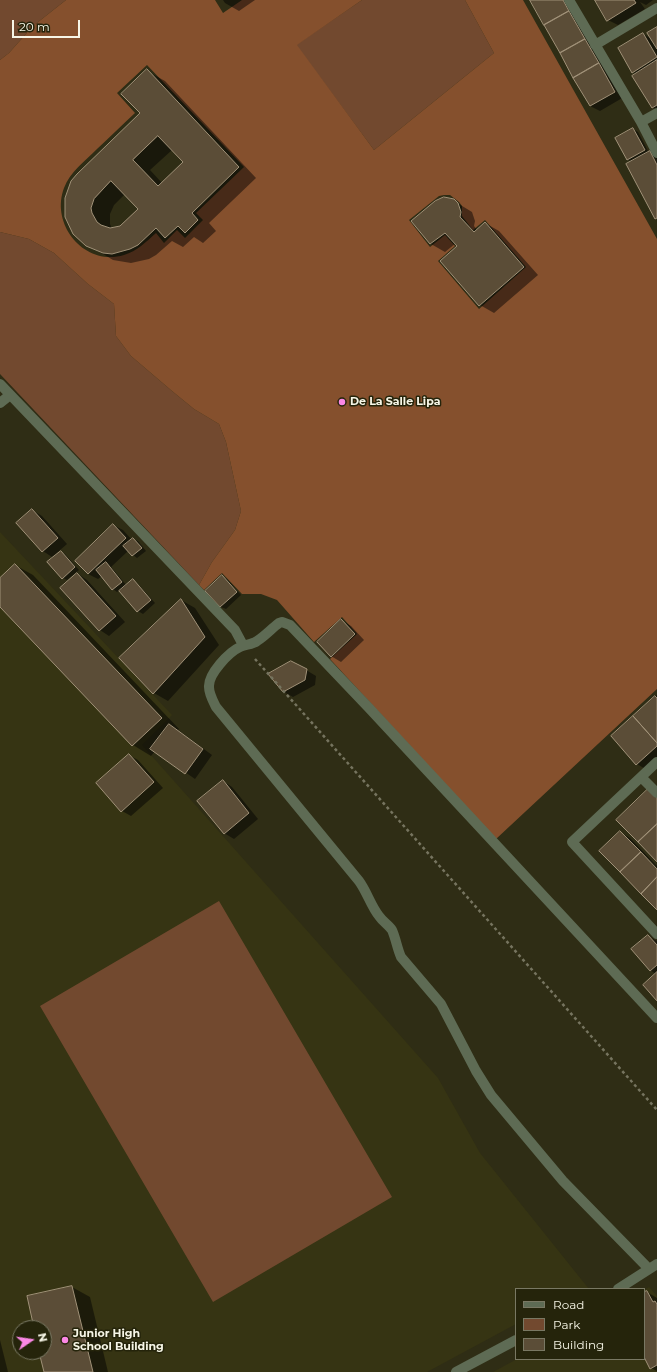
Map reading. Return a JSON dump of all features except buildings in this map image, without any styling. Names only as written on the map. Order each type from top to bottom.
[{"type":"street","points":[[569,0],[641,122],[657,153]]},
{"type":"street","points":[[595,45],[657,8]]},
{"type":"street","points":[[641,122],[657,113]]},
{"type":"street","points":[[0,384],[235,630],[243,645]]},
{"type":"street","points":[[0,403],[10,395]]},
{"type":"street","points":[[620,1288],[653,1267],[563,1181],[491,1095],[476,1071],[441,1004],[401,957],[398,952],[393,932],[379,916],[366,891],[216,707],[208,686],[210,679],[218,666],[237,648],[256,642],[279,623],[282,622],[290,625],[657,1018]]},
{"type":"street","points":[[657,762],[572,842],[657,934]]},
{"type":"street","points":[[642,777],[657,792]]},
{"type":"street","points":[[456,1372],[515,1341]]},
{"type":"path","points":[[243,645],[657,1110]]},
{"type":"shaded area","name":"De La Salle Lipa","points":[[66,0],[215,0],[223,13],[242,0],[362,0],[297,45],[374,150],[494,53],[465,0],[523,0],[657,239],[657,689],[496,839],[330,659],[357,634],[342,617],[314,642],[277,600],[261,594],[242,594],[222,573],[204,590],[199,585],[212,562],[235,530],[241,511],[226,442],[219,424],[194,409],[131,356],[116,336],[114,304],[88,284],[54,253],[29,239],[0,232],[0,60],[9,53],[33,26]],"holes":[[[147,65],[244,167],[196,213],[203,220],[185,238],[177,230],[164,243],[156,233],[137,249],[124,255],[110,257],[96,255],[84,249],[74,240],[67,229],[62,216],[61,202],[64,188],[78,167],[135,113],[117,93]],[[450,195],[459,202],[462,206],[462,216],[473,230],[485,220],[526,267],[479,309],[438,261],[455,246],[445,235],[430,247],[409,220],[439,196]]]},
{"type":"shaded area","points":[[0,532],[172,715],[142,745],[438,1078],[480,1153],[588,1288],[515,1288],[515,1325],[427,1372],[0,1372]]},
{"type":"shaded area","points":[[649,1287],[657,1296],[657,1372],[493,1372],[515,1360],[645,1360],[645,1289]]},
{"type":"green space","points":[[0,0],[66,0],[33,26],[9,53],[0,60]]},
{"type":"green space","points":[[362,0],[465,0],[494,53],[374,150],[296,45]]},
{"type":"green space","points":[[0,232],[29,239],[54,253],[88,284],[114,304],[116,336],[131,356],[194,409],[219,424],[226,442],[241,511],[235,530],[212,562],[199,585],[0,374]]},
{"type":"green space","points":[[219,901],[392,1197],[213,1302],[40,1006]]},
{"type":"place","name":"De La Salle Lipa","points":[[342,402]]},
{"type":"place","name":"Junior High School Building","points":[[65,1340]]}]
